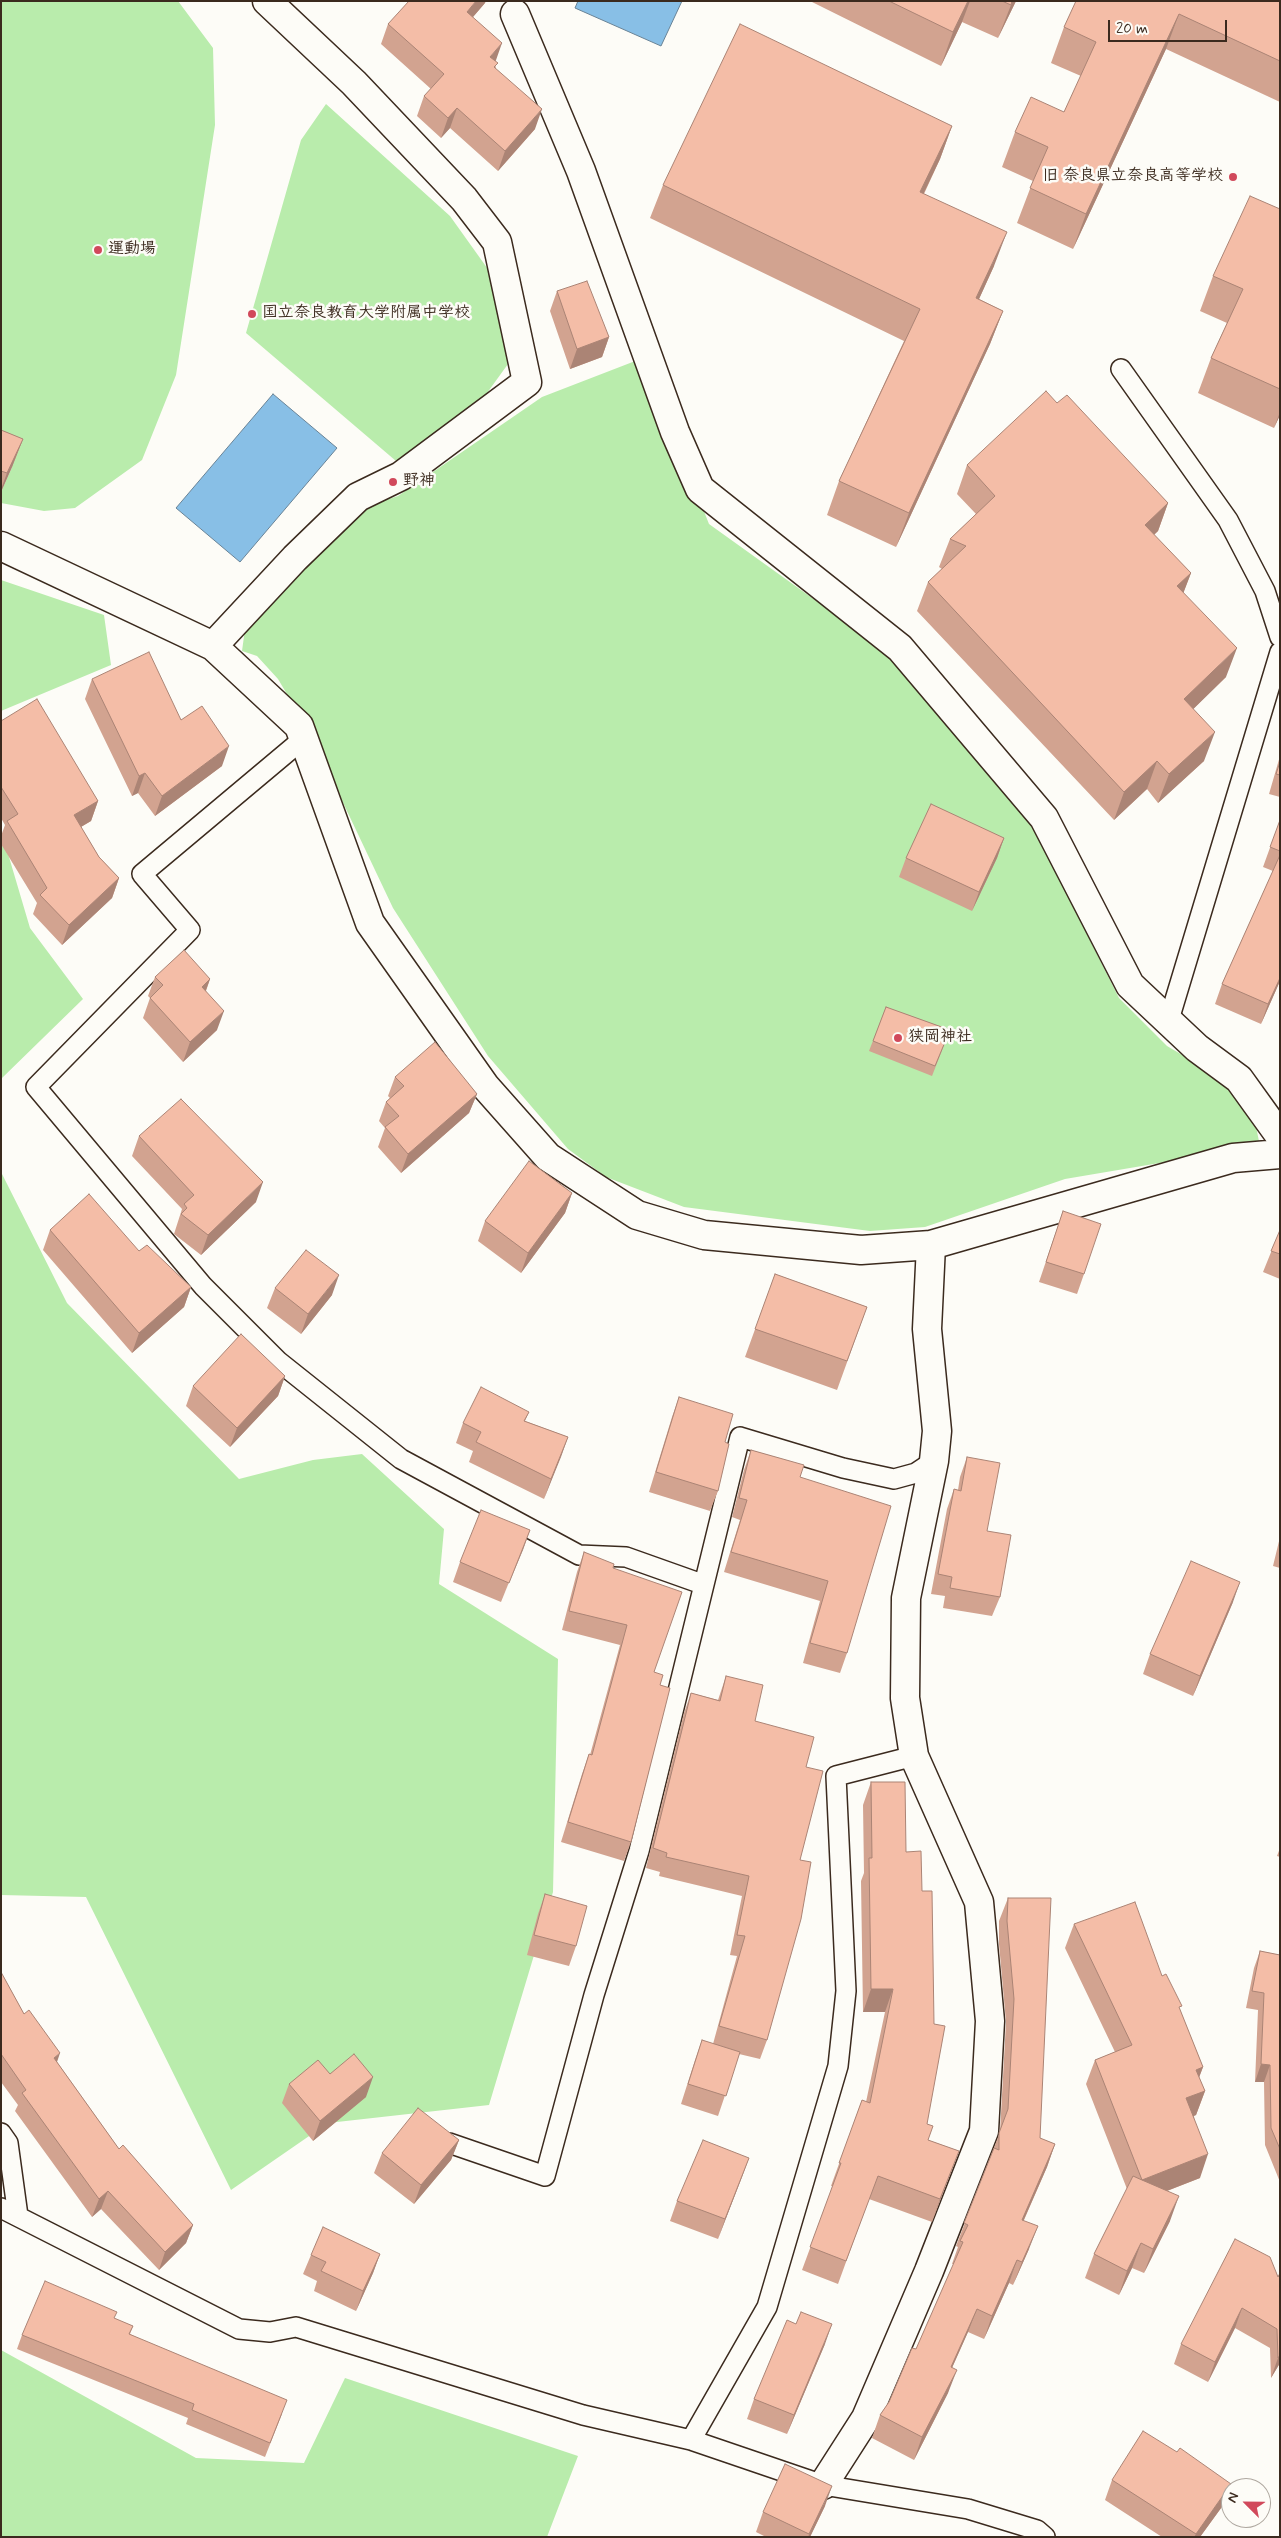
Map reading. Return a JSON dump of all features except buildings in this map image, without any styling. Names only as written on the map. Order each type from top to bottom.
[{"type":"street","points":[[213,646],[295,558],[358,496],[401,476],[527,382],[497,242],[464,198],[375,104],[267,1]]},
{"type":"street","points":[[515,14],[581,170],[675,432],[700,489],[900,648],[1044,818],[1130,985],[1168,1023],[1197,1048],[1239,1079],[1280,1136]]},
{"type":"street","points":[[1,546],[213,646],[298,726],[370,923],[485,1086],[548,1157],[637,1215],[704,1235],[862,1250],[931,1245],[1234,1158],[1280,1154]]},
{"type":"street","points":[[823,2485],[866,2418],[929,2271],[984,2131],[990,2021],[979,1902],[914,1756],[905,1698],[906,1598],[934,1460],[937,1431],[927,1329],[931,1245]]},
{"type":"lane","points":[[1121,369],[1228,520],[1265,591],[1280,637]]},
{"type":"lane","points":[[1168,1023],[1280,652]]},
{"type":"lane","points":[[303,740],[142,874],[190,930],[36,1087],[203,1286],[278,1361],[401,1459],[579,1555],[626,1557],[702,1584]]},
{"type":"lane","points":[[449,2143],[544,2176],[594,1996],[639,1851],[702,1584],[740,1436],[842,1468],[894,1479],[916,1473],[934,1460]]},
{"type":"lane","points":[[691,2440],[767,2308],[838,2066],[846,1991],[836,1776],[914,1756]]},
{"type":"lane","points":[[1,2133],[8,2143],[18,2216]]},
{"type":"lane","points":[[1,2208],[239,2329],[270,2332],[296,2327],[583,2415],[691,2440],[823,2485],[968,2509],[1037,2530],[1045,2537]]},
{"type":"green space","name":"運動場","points":[[1,1],[178,1],[213,48],[215,125],[176,375],[142,460],[75,508],[44,511],[1,503],[1,492],[12,467],[1,463]]},
{"type":"green space","points":[[326,104],[450,216],[495,279],[508,364],[474,411],[429,444],[396,461],[246,333],[301,140]]},
{"type":"green space","points":[[643,358],[709,524],[893,656],[1032,825],[1119,998],[1167,1046],[1225,1080],[1254,1117],[1260,1146],[1065,1179],[925,1227],[870,1231],[684,1207],[606,1177],[568,1149],[488,1056],[393,908],[310,733],[278,679],[257,656],[242,651],[245,629],[290,574],[367,506],[398,496],[542,397]]},
{"type":"green space","points":[[1,580],[104,615],[111,665],[1,711]]},
{"type":"green space","points":[[1,830],[30,928],[83,999],[1,1079]]},
{"type":"green space","points":[[1,1172],[67,1303],[239,1479],[313,1460],[362,1454],[444,1529],[439,1584],[558,1659],[553,1892],[489,2105],[328,2123],[231,2190],[86,1897],[1,1895]]},
{"type":"green space","points":[[1,2350],[196,2458],[304,2463],[345,2378],[578,2456],[547,2537],[1,2537]]},
{"type":"water","points":[[578,1],[682,1],[661,46],[575,8]]},
{"type":"water","points":[[273,394],[337,448],[240,562],[176,508]]},
{"type":"place","name":"旧 奈良県立奈良高等学校","points":[[1233,177]]},
{"type":"place","name":"運動場","points":[[98,250]]},
{"type":"place","name":"国立奈良教育大学附属中学校","points":[[252,314]]},
{"type":"place","name":"野神","points":[[393,482]]},
{"type":"place","name":"狭岡神社","points":[[898,1038]]}]
